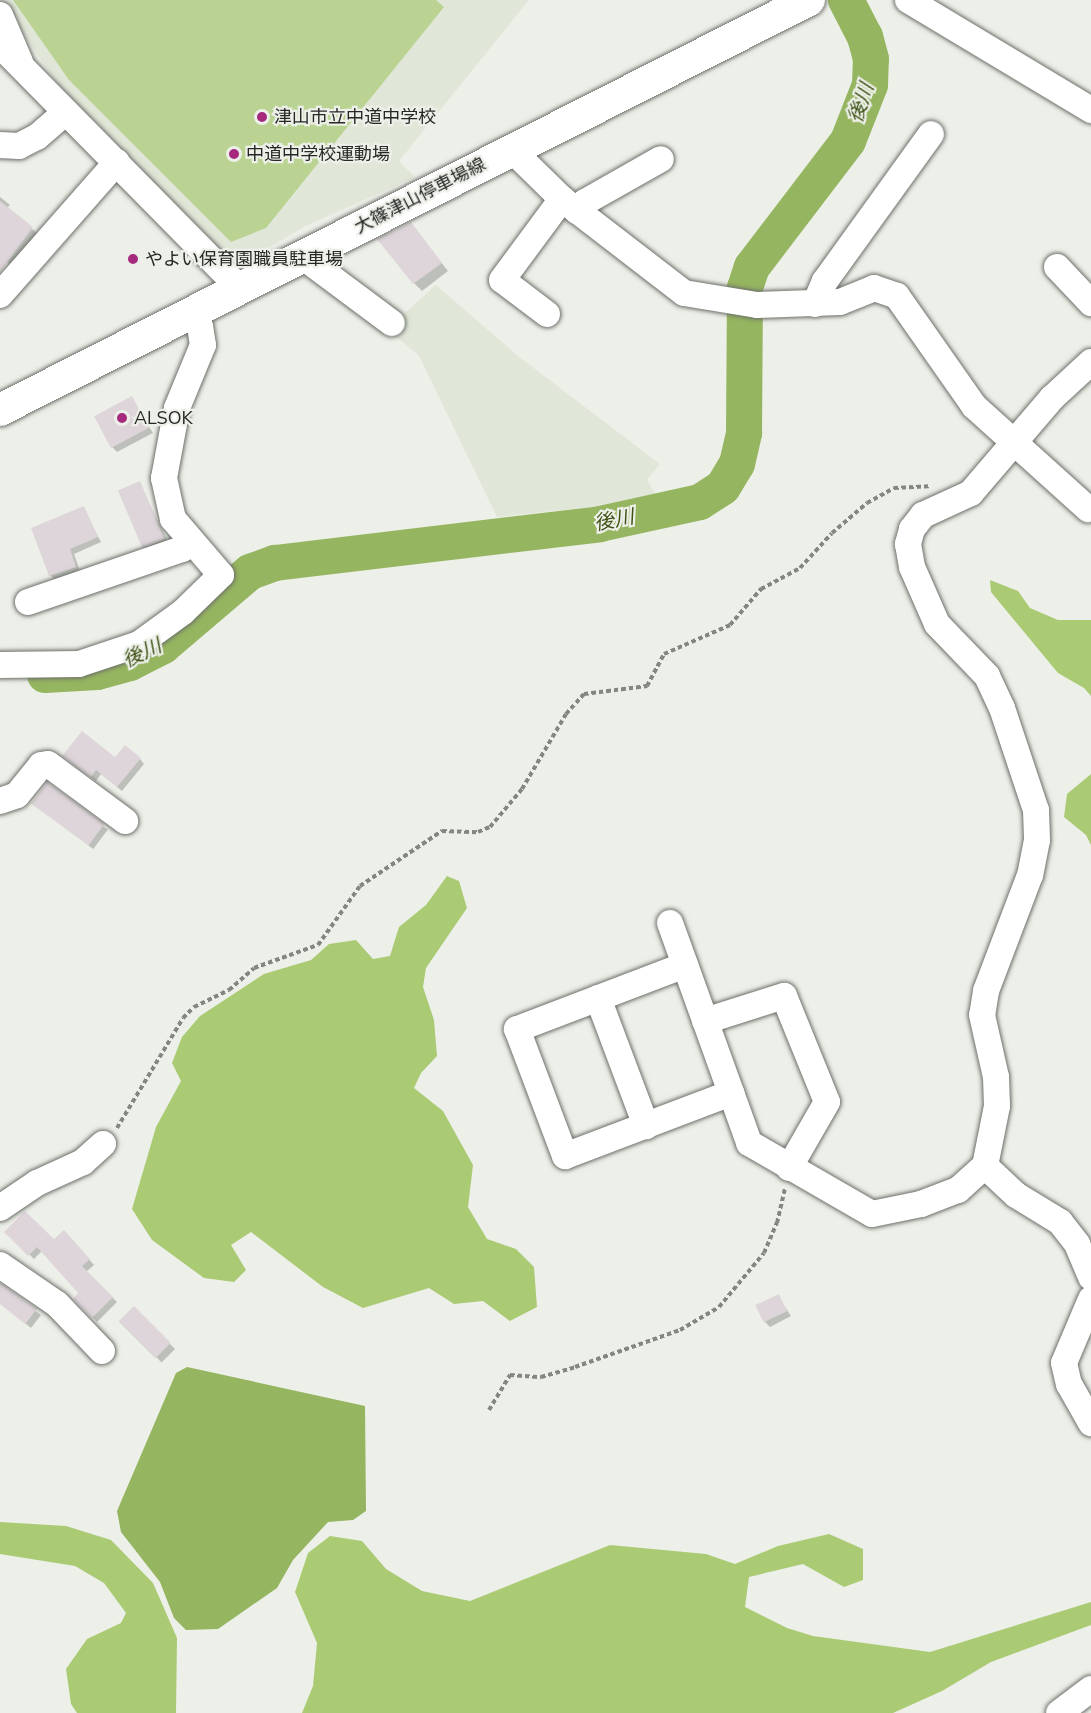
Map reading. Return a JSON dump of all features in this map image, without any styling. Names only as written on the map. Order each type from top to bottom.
[{"type":"main road","name":"大篠津山停車場線","points":[[0,410],[809,0]]},
{"type":"street","points":[[908,0],[1091,111]]},
{"type":"street","points":[[0,15],[22,68]]},
{"type":"street","points":[[0,45],[240,288]]},
{"type":"street","points":[[0,145],[19,146],[37,137],[66,112]]},
{"type":"street","points":[[815,304],[825,281],[931,134]]},
{"type":"street","points":[[512,150],[570,205],[684,293],[745,304],[840,302],[874,288],[897,296],[910,308],[974,406],[1088,509]]},
{"type":"street","points":[[547,314],[502,280],[570,205],[585,202],[661,159]]},
{"type":"street","points":[[0,294],[117,162]]},
{"type":"street","points":[[302,256],[392,323]]},
{"type":"street","points":[[1057,267],[1091,303]]},
{"type":"street","points":[[0,665],[79,664],[140,644],[163,629],[221,574],[215,563],[190,541],[173,519],[164,477],[177,408],[203,345],[200,327],[191,312]]},
{"type":"street","points":[[1091,362],[1052,398],[971,493],[923,515],[912,529],[908,544],[912,567],[937,624],[987,676],[1036,810],[1037,840],[1030,875],[986,991],[982,1015],[996,1077],[997,1106],[986,1166],[992,1177],[1060,1222],[1077,1244],[1091,1277]]},
{"type":"street","points":[[28,602],[182,549],[190,541]]},
{"type":"street","points":[[0,801],[17,795],[41,765],[48,764],[125,821]]},
{"type":"street","points":[[670,923],[748,1143],[872,1214],[921,1204],[958,1190],[986,1166]]},
{"type":"street","points":[[685,965],[517,1029],[565,1156],[731,1093]]},
{"type":"street","points":[[705,1021],[784,996],[827,1102],[789,1168]]},
{"type":"street","points":[[598,998],[646,1126]]},
{"type":"street","points":[[0,1208],[37,1183],[83,1162],[103,1144]]},
{"type":"street","points":[[0,1265],[57,1304],[102,1351]]},
{"type":"street","points":[[1091,1299],[1064,1363],[1069,1384],[1091,1423]]},
{"type":"street","points":[[1059,1713],[1091,1689]]},
{"type":"path","points":[[103,1144],[121,1124],[183,1018],[194,1007],[238,984],[254,968],[318,945],[360,886],[442,831],[478,832],[490,827],[522,789],[566,714],[584,694],[647,686],[664,654],[730,625],[761,589],[800,568],[832,532],[894,488],[930,486],[971,493]]},
{"type":"path","points":[[489,1410],[510,1375],[541,1377],[575,1367],[680,1330],[719,1307],[764,1253],[777,1223],[789,1168]]},
{"type":"shaded area","name":"中道中学校運動場","points":[[0,0],[529,0],[399,161],[415,177],[304,227],[255,256],[221,250],[121,151],[57,83]]},
{"type":"shaded area","name":"中道中学校運動場","points":[[13,0],[436,0],[444,7],[266,228],[231,242],[69,80]]},
{"type":"shaded area","points":[[436,285],[518,356],[660,464],[647,480],[659,500],[497,517],[419,356],[387,329]]},
{"type":"shaded area","points":[[990,580],[1018,591],[1030,608],[1058,620],[1091,620],[1091,696],[1084,688],[1058,673],[991,592]]},
{"type":"shaded area","points":[[1091,774],[1091,845],[1086,835],[1064,817],[1067,794]]},
{"type":"shaded area","points":[[447,876],[459,881],[467,908],[426,968],[423,987],[434,1020],[437,1056],[421,1073],[414,1088],[443,1111],[473,1165],[468,1207],[487,1239],[516,1249],[534,1267],[537,1307],[510,1321],[483,1301],[454,1304],[429,1288],[363,1308],[323,1287],[251,1232],[231,1245],[246,1270],[234,1282],[204,1278],[152,1240],[132,1209],[156,1127],[181,1081],[172,1063],[182,1037],[200,1016],[264,974],[311,960],[329,944],[356,940],[373,959],[390,956],[399,927],[426,905]]},
{"type":"shaded area","points":[[187,1367],[365,1406],[366,1511],[353,1520],[328,1522],[293,1560],[277,1588],[218,1629],[186,1630],[174,1618],[160,1582],[121,1532],[117,1511],[176,1373]]},
{"type":"shaded area","points":[[0,1522],[66,1526],[111,1540],[153,1583],[177,1638],[176,1713],[77,1713],[71,1704],[66,1669],[87,1639],[121,1623],[126,1613],[104,1583],[75,1566],[0,1554]]},
{"type":"shaded area","points":[[829,1534],[863,1549],[863,1580],[844,1587],[803,1564],[749,1577],[745,1607],[787,1628],[813,1636],[930,1652],[1091,1602],[1091,1625],[991,1662],[942,1691],[893,1713],[302,1713],[313,1686],[317,1643],[295,1592],[308,1553],[330,1536],[362,1541],[386,1569],[422,1591],[470,1601],[610,1545],[706,1554],[735,1564],[778,1546]]},
{"type":"building","points":[[0,201],[33,227],[0,272]]},
{"type":"building","points":[[411,222],[442,263],[413,284],[377,239]]},
{"type":"building","points":[[132,396],[149,428],[111,448],[94,416]]},
{"type":"building","points":[[140,481],[165,539],[143,548],[118,490]]},
{"type":"building","points":[[84,506],[98,537],[70,549],[76,567],[49,576],[31,528]]},
{"type":"building","points":[[82,731],[115,757],[125,745],[141,758],[117,787],[96,770],[91,777],[62,756]]},
{"type":"building","points":[[47,782],[104,824],[89,846],[31,804]]},
{"type":"building","points":[[25,1211],[54,1239],[64,1230],[90,1259],[82,1266],[113,1297],[92,1318],[73,1299],[78,1293],[37,1247],[28,1256],[4,1232]]},
{"type":"building","points":[[0,1283],[37,1309],[25,1324],[0,1304]]},
{"type":"building","points":[[779,1294],[787,1311],[763,1322],[755,1305]]},
{"type":"building","points":[[134,1306],[171,1343],[155,1358],[118,1322]]},
{"type":"waterway","name":"後川","points":[[45,675],[97,672],[130,663],[163,646],[250,572],[275,563],[600,524],[700,502],[723,487],[737,464],[744,433],[745,288],[752,267],[848,141],[870,85],[871,59],[865,37],[846,0]]},
{"type":"place","name":"津山市立中道中学校","points":[[262,117]]},
{"type":"place","name":"中道中学校運動場","points":[[234,154]]},
{"type":"place","name":"やよい保育園職員駐車場","points":[[133,259]]},
{"type":"place","name":"ALSOK","points":[[122,418]]}]
